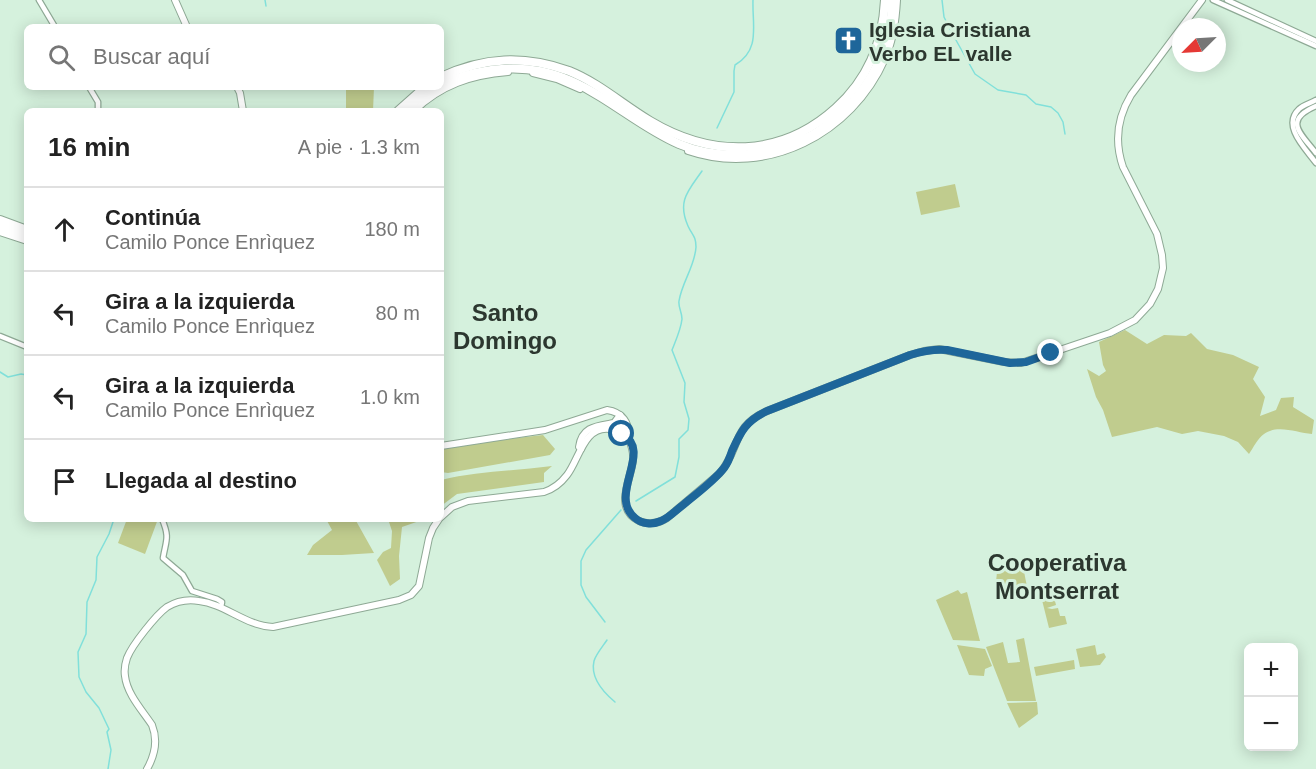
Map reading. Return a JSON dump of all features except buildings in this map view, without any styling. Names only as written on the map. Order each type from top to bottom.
[{"type":"highway","points":[[444,76],[477,64],[494,61],[529,61],[570,72],[593,83],[651,121],[687,139],[704,144],[730,147],[751,147],[776,143],[821,121],[854,89],[877,46],[882,31],[885,0]]},
{"type":"highway","points":[[444,84],[462,76],[487,70],[516,67],[538,70],[557,75],[584,87],[681,145],[714,153],[740,154],[767,151],[812,135],[858,97],[876,69],[883,52],[891,20],[892,0]]},
{"type":"highway","points":[[401,108],[422,90]]},
{"type":"highway","points":[[408,108],[433,90]]},
{"type":"highway","points":[[0,220],[24,229]]},
{"type":"highway","points":[[0,227],[24,238]]},
{"type":"main road","points":[[175,0],[186,24]]},
{"type":"main road","points":[[444,88],[465,80],[504,72],[526,72],[557,79],[583,90],[668,143],[697,154],[734,159],[766,156],[794,148],[818,137],[849,112],[863,97],[886,58],[897,0]]},
{"type":"main road","points":[[444,446],[545,430],[607,410],[614,411],[628,426],[628,437],[632,447],[633,462],[625,495],[628,510],[635,518],[655,523],[667,518],[715,477],[726,464],[742,430],[753,418],[767,411],[924,351],[939,349],[1004,362],[1021,363],[1110,333],[1135,320],[1150,304],[1158,289],[1163,268],[1162,255],[1156,234],[1119,157],[1117,134],[1123,110],[1131,95],[1202,0]]},
{"type":"main road","points":[[238,90],[242,108]]},
{"type":"main road","points":[[418,108],[441,90]]},
{"type":"main road","points":[[0,232],[24,238]]},
{"type":"main road","points":[[581,449],[579,444],[588,430],[597,425],[614,423],[620,415]]},
{"type":"main road","points":[[444,515],[453,507],[468,501],[549,490],[568,475],[590,435],[599,430],[612,429],[628,437]]},
{"type":"main road","points":[[147,769],[155,749],[156,737],[152,724],[128,688],[125,670],[128,655],[156,617],[171,605],[192,600],[211,603],[258,624],[273,627],[399,600],[411,595],[418,586],[429,538],[437,522]]},
{"type":"street","points":[[39,0],[53,24]]},
{"type":"street","points":[[1213,0],[1316,46]]},
{"type":"street","points":[[1227,0],[1316,41]]},
{"type":"street","points":[[91,90],[98,102],[98,108]]},
{"type":"street","points":[[1316,100],[1298,110],[1293,125],[1296,135],[1316,163]]},
{"type":"street","points":[[1316,106],[1303,112],[1297,124],[1300,133],[1316,153]]},
{"type":"street","points":[[0,336],[24,346]]},
{"type":"street","points":[[163,522],[168,540],[163,558],[183,575],[192,591],[217,599],[222,602],[221,607]]},
{"type":"green space","points":[[346,90],[374,90],[373,108],[346,108]]},
{"type":"green space","points":[[955,184],[960,207],[921,215],[916,192]]},
{"type":"green space","points":[[1125,330],[1147,344],[1164,335],[1186,336],[1191,333],[1207,349],[1233,355],[1259,367],[1253,379],[1265,397],[1260,416],[1276,410],[1281,398],[1294,397],[1293,407],[1314,420],[1312,434],[1281,429],[1269,431],[1260,438],[1249,454],[1238,442],[1224,436],[1198,431],[1182,434],[1157,427],[1112,437],[1087,369],[1099,376],[1106,371],[1099,342]]},
{"type":"green space","points":[[543,435],[555,449],[550,455],[448,473],[444,472],[444,447]]},
{"type":"green space","points":[[552,466],[544,473],[544,482],[457,494],[444,504],[444,479]]},
{"type":"green space","points":[[126,522],[157,522],[145,554],[118,543]]},
{"type":"green space","points":[[328,522],[357,522],[374,553],[307,555],[313,545],[332,530]]},
{"type":"green space","points":[[389,522],[416,522],[402,527],[399,556],[400,579],[390,586],[377,560],[383,552],[391,548],[392,531]]},
{"type":"green space","points":[[1022,561],[1027,587],[996,594],[997,572]]},
{"type":"green space","points":[[958,590],[961,594],[967,592],[980,641],[953,640],[936,600]]},
{"type":"green space","points":[[1060,596],[1061,598],[1055,601],[1056,605],[1047,608],[1058,608],[1060,616],[1065,616],[1067,624],[1049,628],[1042,600]]},
{"type":"green space","points":[[1024,638],[1036,701],[1007,701],[986,647],[1003,642],[1008,663],[1020,662],[1016,640]]},
{"type":"green space","points":[[957,645],[985,649],[992,666],[985,669],[984,676],[969,675]]},
{"type":"green space","points":[[1095,645],[1097,655],[1104,653],[1106,657],[1100,665],[1080,667],[1076,649]]},
{"type":"green space","points":[[1074,660],[1075,669],[1036,676],[1034,667]]},
{"type":"green space","points":[[1037,702],[1038,714],[1019,728],[1007,703]]},
{"type":"waterway","points":[[265,0],[266,6]]},
{"type":"waterway","points":[[717,128],[734,92],[735,65],[749,52],[752,44],[753,0]]},
{"type":"waterway","points":[[942,0],[944,17],[975,74],[998,90],[1026,95],[1036,104],[1051,107],[1063,122],[1065,134]]},
{"type":"waterway","points":[[636,501],[675,477],[679,457],[679,439],[688,430],[689,419],[684,402],[685,383],[672,350],[681,323],[679,303],[681,294],[696,247],[695,238],[685,217],[684,203],[702,171]]},
{"type":"waterway","points":[[0,372],[8,377],[24,374]]},
{"type":"waterway","points":[[605,622],[586,597],[581,585],[581,561],[586,550],[621,510]]},
{"type":"waterway","points":[[108,769],[111,750],[107,732],[109,729],[99,708],[86,692],[79,677],[78,652],[86,634],[87,602],[96,580],[97,557],[113,522]]},
{"type":"waterway","points":[[607,640],[595,658],[593,667],[602,689],[615,702]]},
{"type":"place","name":"Iglesia Cristiana Verbo EL valle","points":[[848,41]]},
{"type":"district","name":"Santo Domingo","points":[[505,326]]},
{"type":"district","name":"Cooperativa Montserrat","points":[[1057,576]]},
{"type":"route","points":[[622,434],[628,437],[633,455],[625,495],[627,508],[639,521],[655,523],[667,518],[715,477],[726,464],[742,430],[753,418],[767,411],[924,351],[947,350],[1010,363],[1026,362],[1051,353]]}]
